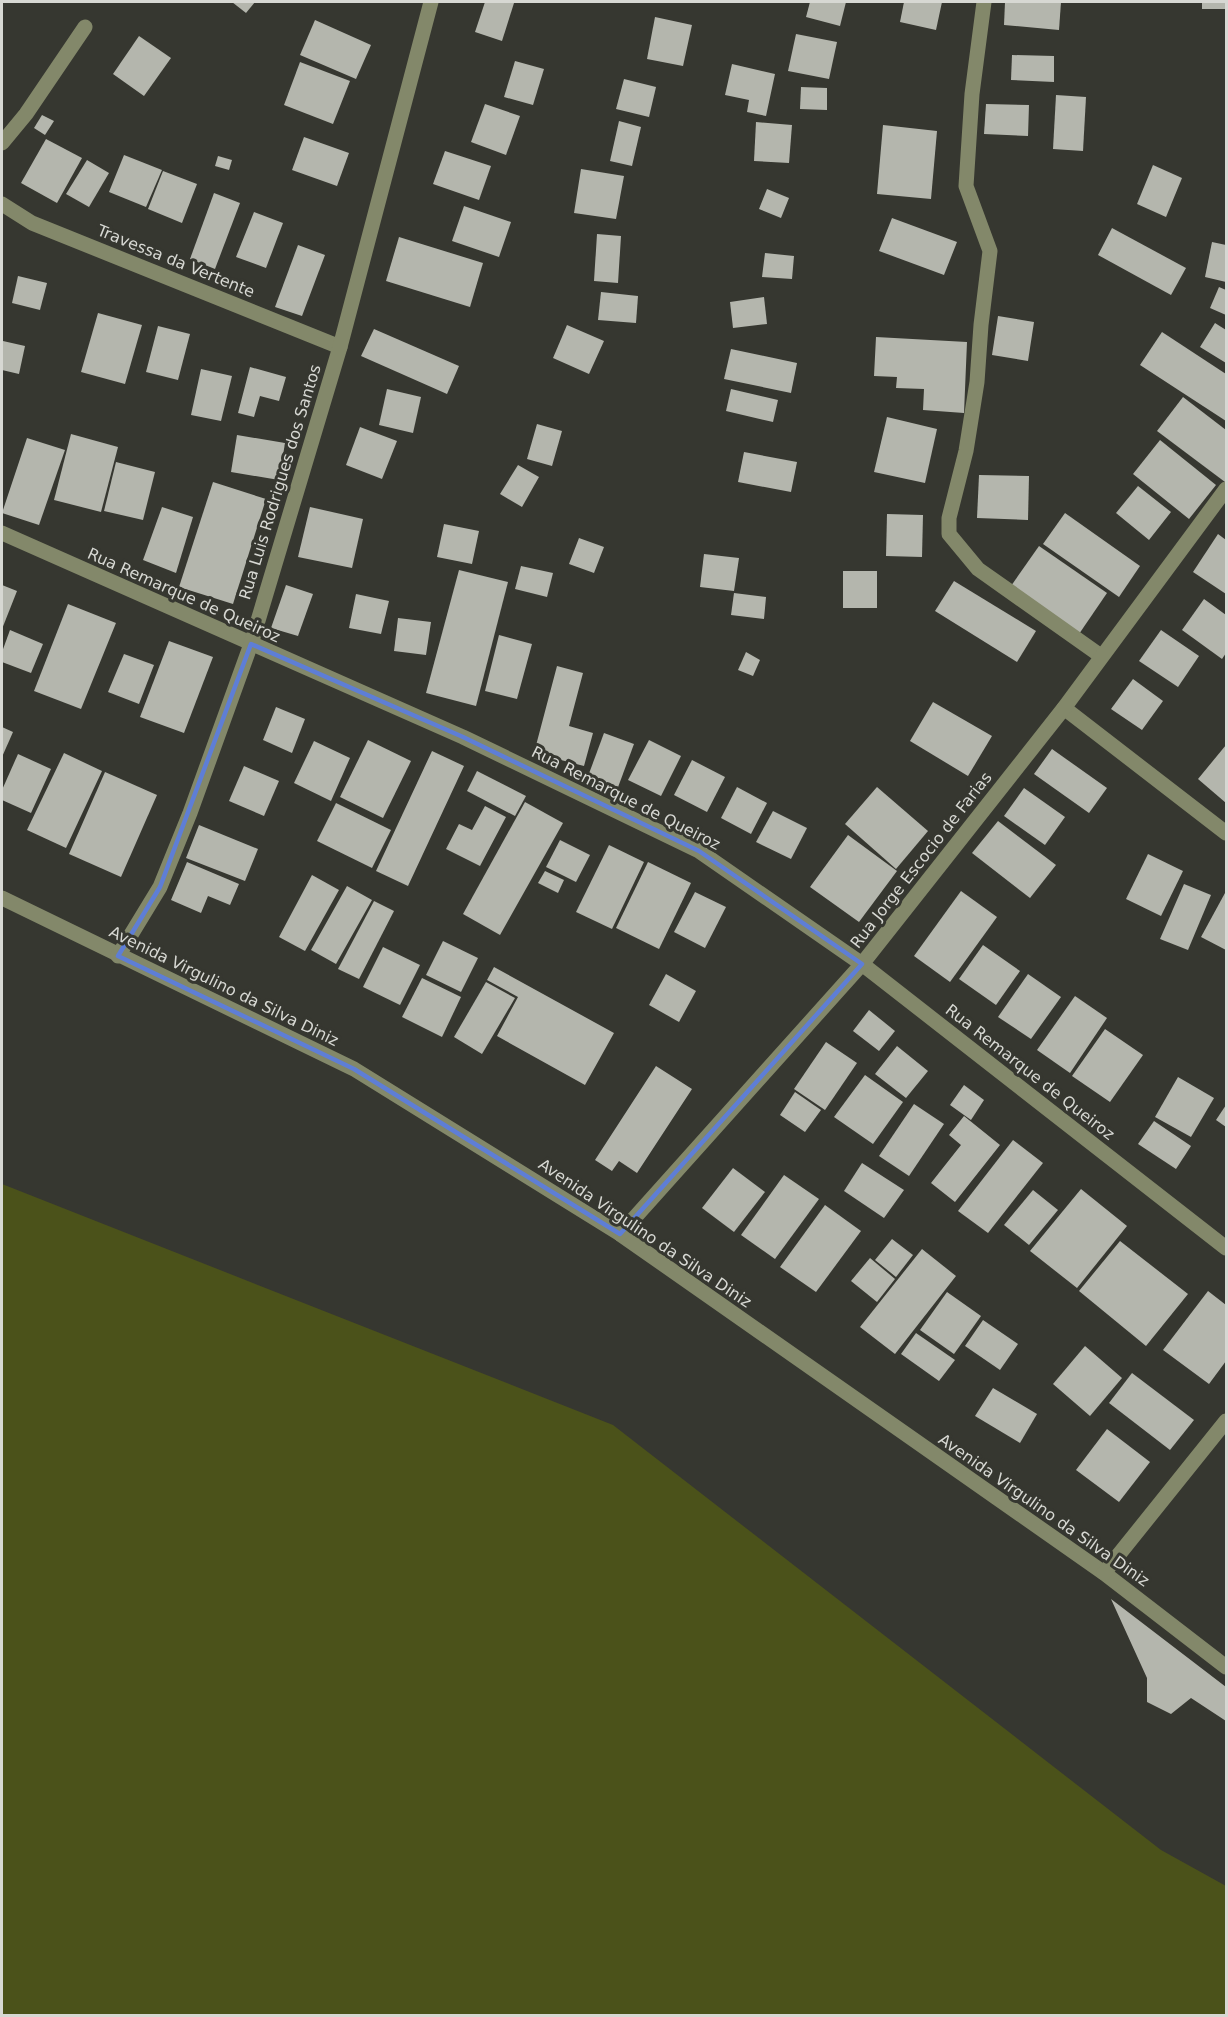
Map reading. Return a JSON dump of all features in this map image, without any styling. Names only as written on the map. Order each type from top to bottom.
[{"type":"street","name":"Rua Luis Rodrigues dos Santos","points":[[118,956],[160,887],[190,813],[250,644],[339,347],[431,2]]},
{"type":"street","points":[[984,2],[972,94],[966,186],[990,251],[977,382],[966,451],[949,518],[949,534],[978,569],[1101,656]]},
{"type":"street","points":[[2,143],[26,114],[85,27]]},
{"type":"street","name":"Travessa da Vertente","points":[[2,204],[32,222],[339,347]]},
{"type":"street","name":"Rua Jorge Escocio de Farias","points":[[620,1234],[862,964],[1064,708],[1227,489]]},
{"type":"street","name":"Rua Remarque de Queiroz","points":[[2,533],[463,736],[699,851],[862,964],[1227,1248]]},
{"type":"street","points":[[1064,708],[1227,833]]},
{"type":"street","name":"Avenida Virgulino da Silva Diniz","points":[[2,898],[354,1069],[620,1234],[1104,1573],[1227,1666]]},
{"type":"street","points":[[1104,1573],[1227,1421]]},
{"type":"highlighted area","points":[[251,644],[463,737],[699,851],[862,964],[620,1234],[354,1069],[118,956],[160,887]]},
{"type":"green space","points":[[2,1184],[613,1425],[1161,1850],[1226,1886],[1226,2015],[2,2015]]},
{"type":"building","points":[[232,2],[255,2],[246,13]]},
{"type":"building","points":[[485,2],[514,3],[502,41],[475,32]]},
{"type":"building","points":[[810,2],[846,2],[840,26],[806,17]]},
{"type":"building","points":[[904,2],[942,2],[936,30],[900,22]]},
{"type":"building","points":[[1005,2],[1061,2],[1059,30],[1004,25]]},
{"type":"building","points":[[1202,2],[1226,2],[1226,9],[1202,9]]},
{"type":"building","points":[[655,17],[692,25],[683,66],[647,59]]},
{"type":"building","points":[[315,20],[371,45],[356,79],[300,55]]},
{"type":"building","points":[[796,34],[837,42],[829,79],[788,71]]},
{"type":"building","points":[[139,36],[171,58],[144,96],[113,74]]},
{"type":"building","points":[[1012,55],[1054,56],[1054,82],[1011,80]]},
{"type":"building","points":[[515,61],[544,69],[533,105],[504,97]]},
{"type":"building","points":[[300,62],[350,81],[333,124],[284,105]]},
{"type":"building","points":[[732,64],[775,74],[766,116],[747,112],[749,100],[725,95]]},
{"type":"building","points":[[624,79],[656,87],[649,117],[616,109]]},
{"type":"building","points":[[801,87],[827,88],[827,110],[800,109]]},
{"type":"building","points":[[1056,95],[1086,97],[1083,151],[1053,149]]},
{"type":"building","points":[[485,104],[520,116],[506,155],[471,142]]},
{"type":"building","points":[[986,104],[1029,105],[1028,136],[984,134]]},
{"type":"building","points":[[42,115],[54,121],[45,135],[34,128]]},
{"type":"building","points":[[619,121],[641,127],[632,166],[610,161]]},
{"type":"building","points":[[756,122],[792,125],[789,163],[754,161]]},
{"type":"building","points":[[883,125],[937,131],[931,199],[877,194]]},
{"type":"building","points":[[304,137],[349,153],[337,186],[292,170]]},
{"type":"building","points":[[46,139],[82,158],[57,203],[21,183]]},
{"type":"building","points":[[445,151],[491,166],[479,200],[433,184]]},
{"type":"building","points":[[124,155],[162,170],[146,207],[109,192]]},
{"type":"building","points":[[218,156],[232,160],[229,170],[215,166]]},
{"type":"building","points":[[87,160],[109,173],[89,207],[66,194]]},
{"type":"building","points":[[1153,165],[1182,178],[1166,217],[1137,204]]},
{"type":"building","points":[[581,169],[624,176],[616,219],[574,213]]},
{"type":"building","points":[[163,171],[197,184],[182,223],[148,209]]},
{"type":"building","points":[[767,189],[789,198],[781,218],[759,209]]},
{"type":"building","points":[[214,193],[240,203],[215,269],[190,259]]},
{"type":"building","points":[[464,206],[511,222],[499,257],[452,241]]},
{"type":"building","points":[[254,212],[283,223],[266,268],[236,257]]},
{"type":"building","points":[[892,218],[957,242],[944,275],[879,251]]},
{"type":"building","points":[[1112,228],[1186,268],[1171,295],[1098,255]]},
{"type":"building","points":[[597,234],[621,236],[618,283],[594,281]]},
{"type":"building","points":[[399,237],[483,263],[470,307],[386,281]]},
{"type":"building","points":[[1212,242],[1226,245],[1226,282],[1205,277]]},
{"type":"building","points":[[298,245],[325,255],[302,316],[275,307]]},
{"type":"building","points":[[765,253],[794,256],[792,279],[762,277]]},
{"type":"building","points":[[18,276],[47,283],[40,310],[12,303]]},
{"type":"building","points":[[1219,287],[1226,290],[1226,315],[1210,308]]},
{"type":"building","points":[[601,292],[638,296],[636,323],[598,320]]},
{"type":"building","points":[[764,297],[767,324],[733,328],[730,302]]},
{"type":"building","points":[[98,313],[142,325],[125,384],[81,372]]},
{"type":"building","points":[[998,316],[1034,322],[1028,361],[992,355]]},
{"type":"building","points":[[1215,323],[1226,330],[1226,363],[1200,347]]},
{"type":"building","points":[[567,325],[604,341],[589,374],[553,358]]},
{"type":"building","points":[[158,326],[190,334],[178,380],[146,372]]},
{"type":"building","points":[[374,329],[459,366],[447,394],[361,356]]},
{"type":"building","points":[[1162,332],[1226,374],[1226,421],[1140,365]]},
{"type":"building","points":[[876,337],[967,342],[964,413],[923,410],[924,389],[896,388],[897,377],[874,376]]},
{"type":"building","points":[[3,341],[25,346],[19,374],[2,370]]},
{"type":"building","points":[[731,349],[797,363],[791,393],[724,379]]},
{"type":"building","points":[[250,367],[286,377],[279,401],[260,396],[254,417],[238,413]]},
{"type":"building","points":[[201,369],[232,376],[221,421],[191,415]]},
{"type":"building","points":[[387,389],[421,397],[413,433],[379,425]]},
{"type":"building","points":[[731,389],[778,400],[773,422],[726,411]]},
{"type":"building","points":[[1183,397],[1226,430],[1225,482],[1157,431]]},
{"type":"building","points":[[887,417],[937,429],[925,483],[874,472]]},
{"type":"building","points":[[537,424],[562,431],[552,466],[527,459]]},
{"type":"building","points":[[360,427],[397,441],[382,479],[346,465]]},
{"type":"building","points":[[71,434],[118,447],[101,512],[54,500]]},
{"type":"building","points":[[237,435],[285,443],[279,480],[231,472]]},
{"type":"building","points":[[27,438],[65,450],[39,525],[2,513]]},
{"type":"building","points":[[1160,440],[1216,485],[1189,519],[1133,474]]},
{"type":"building","points":[[744,452],[797,462],[791,492],[738,482]]},
{"type":"building","points":[[116,462],[155,472],[143,520],[104,511]]},
{"type":"building","points":[[518,465],[539,477],[522,507],[500,494]]},
{"type":"building","points":[[979,475],[1029,476],[1028,520],[977,518]]},
{"type":"building","points":[[213,482],[266,499],[233,604],[179,587]]},
{"type":"building","points":[[1138,486],[1171,512],[1149,540],[1116,513]]},
{"type":"building","points":[[162,507],[193,517],[176,573],[143,560]]},
{"type":"building","points":[[310,507],[363,519],[352,568],[298,557]]},
{"type":"building","points":[[1065,513],[1140,566],[1119,597],[1043,544]]},
{"type":"building","points":[[887,514],[923,515],[922,557],[886,556]]},
{"type":"building","points":[[444,524],[479,531],[472,564],[437,557]]},
{"type":"building","points":[[1218,534],[1226,540],[1226,594],[1193,572]]},
{"type":"building","points":[[579,538],[604,547],[594,573],[569,564]]},
{"type":"building","points":[[1039,546],[1107,593],[1079,634],[1011,586]]},
{"type":"building","points":[[704,554],[739,558],[734,591],[700,587]]},
{"type":"building","points":[[521,566],[553,573],[547,597],[515,589]]},
{"type":"building","points":[[459,570],[508,582],[476,706],[426,693]]},
{"type":"building","points":[[843,571],[877,571],[877,608],[843,608]]},
{"type":"building","points":[[954,581],[1036,631],[1017,662],[935,611]]},
{"type":"building","points":[[2,585],[17,591],[2,629]]},
{"type":"building","points":[[286,585],[313,594],[298,636],[271,628]]},
{"type":"building","points":[[734,593],[766,597],[764,619],[731,615]]},
{"type":"building","points":[[356,594],[389,601],[381,634],[349,628]]},
{"type":"building","points":[[1204,599],[1226,615],[1226,653],[1222,659],[1182,630]]},
{"type":"building","points":[[68,604],[116,623],[81,709],[34,691]]},
{"type":"building","points":[[398,618],[431,622],[426,655],[394,651]]},
{"type":"building","points":[[10,630],[43,644],[31,673],[2,662],[2,652]]},
{"type":"building","points":[[1161,630],[1199,656],[1178,687],[1139,661]]},
{"type":"building","points":[[499,635],[532,644],[517,699],[485,691]]},
{"type":"building","points":[[169,641],[213,657],[184,733],[140,717]]},
{"type":"building","points":[[746,652],[760,660],[753,676],[738,670]]},
{"type":"building","points":[[124,654],[154,665],[139,704],[108,692]]},
{"type":"building","points":[[557,666],[583,673],[569,726],[593,733],[584,766],[534,753]]},
{"type":"building","points":[[1133,679],[1163,701],[1142,730],[1111,709]]},
{"type":"building","points":[[933,702],[992,736],[968,776],[910,741]]},
{"type":"building","points":[[276,707],[305,719],[292,753],[263,740]]},
{"type":"building","points":[[2,727],[13,732],[2,757]]},
{"type":"building","points":[[604,733],[634,744],[617,790],[587,779]]},
{"type":"building","points":[[368,740],[411,761],[383,818],[340,797]]},
{"type":"building","points":[[649,740],[681,756],[661,796],[628,780]]},
{"type":"building","points":[[314,741],[350,758],[331,801],[294,783]]},
{"type":"building","points":[[1226,745],[1226,803],[1198,779]]},
{"type":"building","points":[[1052,749],[1107,788],[1089,813],[1034,774]]},
{"type":"building","points":[[432,751],[464,766],[408,886],[376,871]]},
{"type":"building","points":[[64,753],[102,771],[66,848],[27,830]]},
{"type":"building","points":[[18,754],[51,769],[31,813],[2,800],[2,790]]},
{"type":"building","points":[[692,760],[725,777],[707,812],[674,795]]},
{"type":"building","points":[[244,766],[279,781],[264,816],[229,801]]},
{"type":"building","points":[[477,771],[526,796],[515,816],[467,791]]},
{"type":"building","points":[[105,772],[157,795],[121,877],[69,854]]},
{"type":"building","points":[[737,787],[767,803],[751,834],[721,818]]},
{"type":"building","points":[[877,787],[928,831],[896,869],[845,824]]},
{"type":"building","points":[[1024,788],[1065,817],[1045,845],[1004,816]]},
{"type":"building","points":[[525,802],[563,823],[500,935],[463,914]]},
{"type":"building","points":[[336,803],[391,830],[372,868],[317,841]]},
{"type":"building","points":[[485,806],[506,817],[480,866],[446,849],[459,824],[472,830]]},
{"type":"building","points":[[773,811],[807,828],[791,859],[756,842]]},
{"type":"building","points":[[998,821],[1056,865],[1030,898],[972,853]]},
{"type":"building","points":[[199,825],[258,849],[245,881],[186,858]]},
{"type":"building","points":[[848,835],[897,871],[859,922],[810,887]]},
{"type":"building","points":[[560,840],[590,855],[576,882],[546,867]]},
{"type":"building","points":[[609,845],[644,862],[612,929],[576,912]]},
{"type":"building","points":[[1148,854],[1183,871],[1161,916],[1126,899]]},
{"type":"building","points":[[187,862],[239,884],[230,905],[208,896],[201,913],[171,900]]},
{"type":"building","points":[[648,862],[691,883],[659,949],[616,928]]},
{"type":"building","points":[[545,871],[564,880],[558,893],[538,883]]},
{"type":"building","points":[[312,875],[339,890],[305,951],[279,937]]},
{"type":"building","points":[[1184,884],[1211,895],[1188,950],[1160,939]]},
{"type":"building","points":[[347,886],[372,900],[336,964],[311,950]]},
{"type":"building","points":[[961,891],[997,917],[950,982],[914,956]]},
{"type":"building","points":[[695,892],[726,907],[705,948],[674,932]]},
{"type":"building","points":[[1226,894],[1226,950],[1201,937]]},
{"type":"building","points":[[374,901],[394,911],[359,979],[338,969]]},
{"type":"building","points":[[443,941],[478,958],[461,992],[426,975]]},
{"type":"building","points":[[983,945],[1020,971],[996,1005],[959,979]]},
{"type":"building","points":[[383,947],[420,965],[400,1005],[363,987]]},
{"type":"building","points":[[494,967],[614,1033],[585,1085],[497,1036],[518,997],[487,980]]},
{"type":"building","points":[[666,974],[696,991],[679,1022],[649,1005]]},
{"type":"building","points":[[1028,974],[1061,997],[1031,1039],[998,1017]]},
{"type":"building","points":[[422,978],[461,997],[442,1037],[402,1017]]},
{"type":"building","points":[[486,982],[515,998],[482,1054],[454,1037]]},
{"type":"building","points":[[1075,996],[1107,1018],[1070,1073],[1037,1050]]},
{"type":"building","points":[[869,1010],[895,1031],[879,1051],[853,1031]]},
{"type":"building","points":[[1105,1029],[1143,1055],[1110,1102],[1072,1076]]},
{"type":"building","points":[[826,1042],[857,1063],[825,1110],[794,1089]]},
{"type":"building","points":[[897,1046],[928,1071],[906,1098],[875,1074]]},
{"type":"building","points":[[656,1066],[692,1089],[637,1173],[619,1161],[612,1171],[595,1160]]},
{"type":"building","points":[[865,1075],[903,1102],[873,1144],[834,1117]]},
{"type":"building","points":[[1178,1077],[1214,1098],[1191,1137],[1155,1117]]},
{"type":"building","points":[[964,1085],[984,1100],[971,1120],[950,1105]]},
{"type":"building","points":[[795,1092],[821,1110],[805,1132],[780,1115]]},
{"type":"building","points":[[914,1104],[944,1124],[909,1176],[879,1156]]},
{"type":"building","points":[[1226,1105],[1226,1127],[1216,1120]]},
{"type":"building","points":[[964,1116],[1000,1145],[955,1202],[931,1183],[961,1145],[949,1135]]},
{"type":"building","points":[[1154,1121],[1191,1146],[1176,1169],[1138,1144]]},
{"type":"building","points":[[1013,1140],[1043,1163],[988,1233],[958,1211]]},
{"type":"building","points":[[862,1163],[904,1190],[884,1218],[844,1191]]},
{"type":"building","points":[[733,1168],[765,1192],[734,1232],[702,1208]]},
{"type":"building","points":[[784,1175],[819,1199],[775,1259],[741,1235]]},
{"type":"building","points":[[1081,1189],[1127,1226],[1077,1288],[1030,1251]]},
{"type":"building","points":[[1033,1190],[1058,1210],[1029,1245],[1004,1225]]},
{"type":"building","points":[[825,1205],[861,1231],[816,1292],[780,1267]]},
{"type":"building","points":[[892,1239],[913,1255],[896,1277],[875,1260]]},
{"type":"building","points":[[1120,1241],[1188,1294],[1146,1346],[1079,1291]]},
{"type":"building","points":[[922,1249],[956,1276],[895,1354],[860,1327]]},
{"type":"building","points":[[870,1258],[895,1279],[877,1302],[851,1281]]},
{"type":"building","points":[[1208,1291],[1226,1305],[1226,1361],[1209,1384],[1163,1350]]},
{"type":"building","points":[[947,1292],[981,1316],[954,1354],[920,1330]]},
{"type":"building","points":[[983,1320],[1018,1344],[1000,1370],[965,1346]]},
{"type":"building","points":[[916,1333],[955,1360],[939,1381],[901,1354]]},
{"type":"building","points":[[1085,1346],[1122,1378],[1090,1416],[1053,1384]]},
{"type":"building","points":[[1132,1373],[1194,1420],[1170,1450],[1109,1403]]},
{"type":"building","points":[[993,1388],[1037,1414],[1020,1443],[975,1416]]},
{"type":"building","points":[[1107,1429],[1150,1462],[1119,1502],[1076,1470]]},
{"type":"building","points":[[1111,1599],[1226,1687],[1226,1721],[1191,1698],[1171,1714],[1147,1702],[1147,1678]]}]
